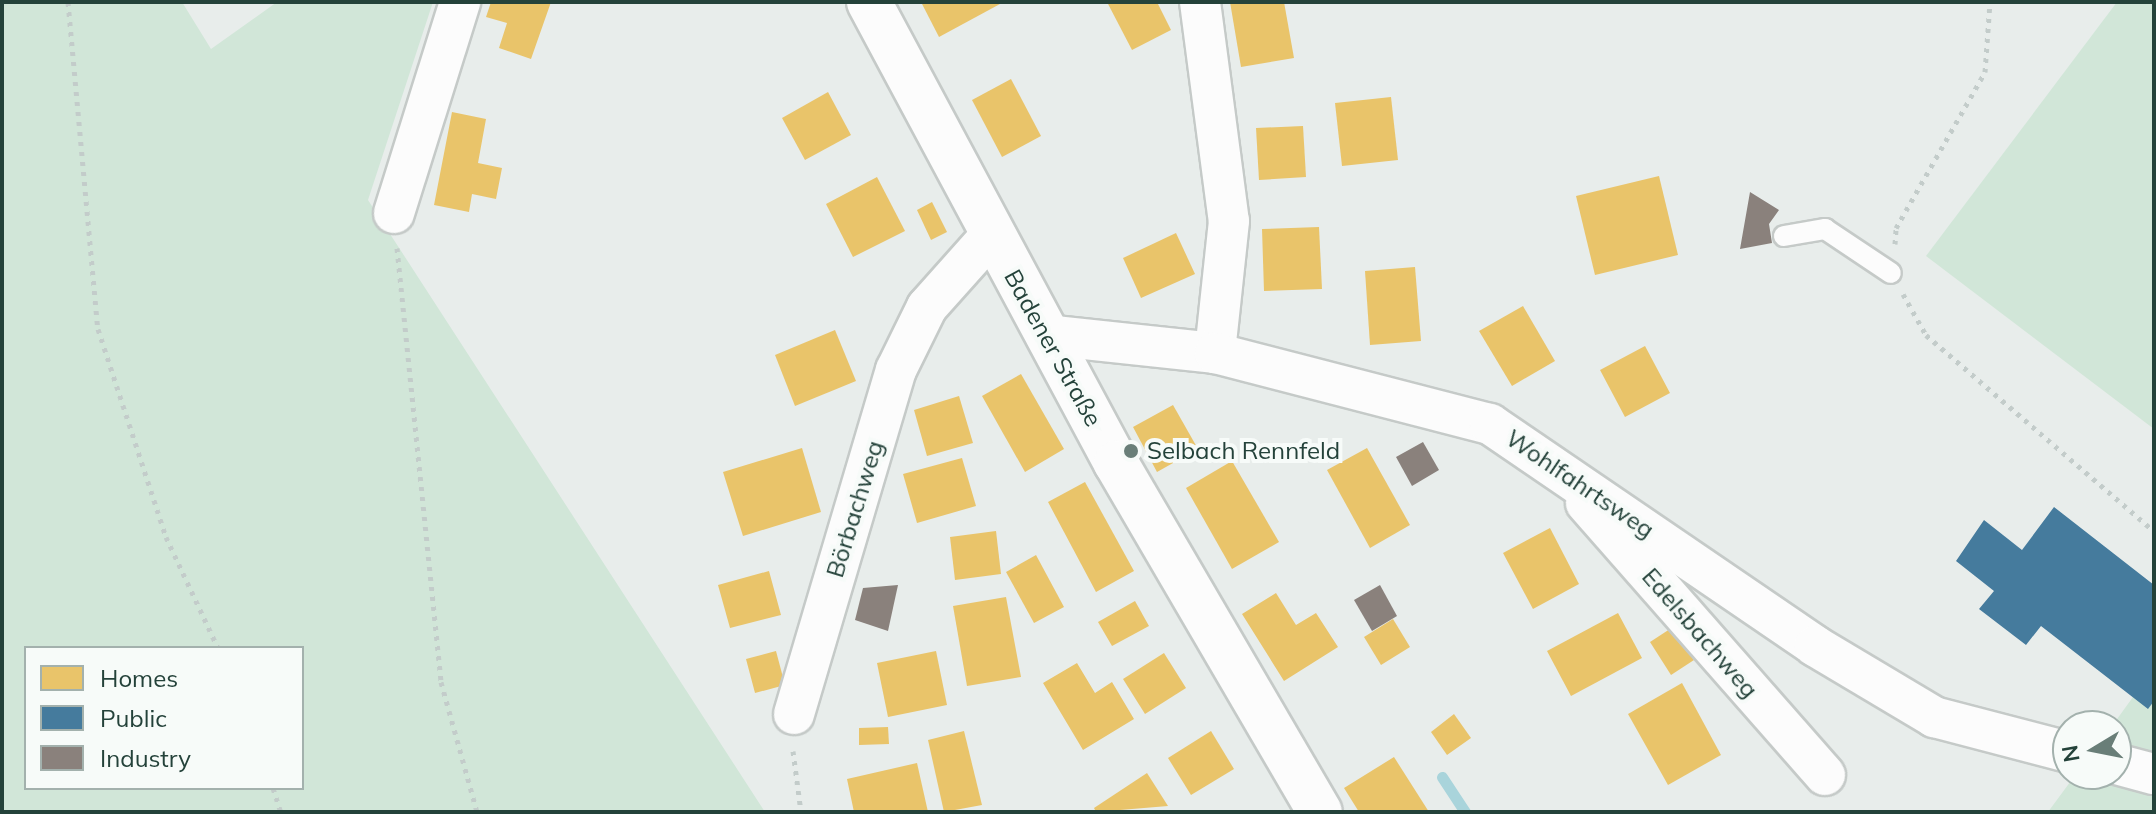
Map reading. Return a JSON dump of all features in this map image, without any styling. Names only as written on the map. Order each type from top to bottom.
[{"type":"main road","name":"Badener Straße","points":[[869,2],[1046,335],[1232,671],[1320,812]]},
{"type":"street","points":[[394,213],[460,2]]},
{"type":"street","points":[[1200,2],[1229,221],[1215,353]]},
{"type":"street","name":"Börbachweg","points":[[794,714],[896,370],[927,307],[992,234]]},
{"type":"street","name":"Wohlfahrtsweg","points":[[1046,335],[1215,353],[1490,424],[1544,455],[1815,646],[1934,717],[2052,748]]},
{"type":"street","name":"Edelsbachweg","points":[[1544,455],[1825,775]]},
{"type":"street","points":[[2132,768],[2154,774]]},
{"type":"lane","points":[[1784,236],[1825,229],[1891,273]]},
{"type":"path","points":[[68,2],[98,329],[166,537],[217,646]]},
{"type":"path","points":[[1990,2],[1985,72],[1896,228],[1891,273],[1926,335],[2154,531]]},
{"type":"path","points":[[394,213],[441,682],[477,812]]},
{"type":"path","points":[[794,714],[792,783],[801,812]]},
{"type":"path","points":[[274,790],[281,812]]},
{"type":"green space","points":[[2,2],[182,2],[211,49],[277,2],[433,2],[368,200],[765,812],[2,812]]},
{"type":"green space","points":[[2117,2],[2154,2],[2154,429],[1926,256]]},
{"type":"green space","points":[[2154,668],[2154,812],[2048,812],[2064,790],[2132,790],[2132,710],[2124,710]]},
{"type":"building: Homes","points":[[491,2],[551,2],[531,59],[499,48],[507,23],[486,17]]},
{"type":"building: Homes","points":[[921,2],[998,2],[1000,4],[939,37]]},
{"type":"building: Homes","points":[[1107,2],[1157,2],[1171,30],[1132,50]]},
{"type":"building: Homes","points":[[1230,2],[1284,2],[1294,58],[1241,67]]},
{"type":"building: Homes","points":[[1011,79],[1041,136],[1002,157],[972,100]]},
{"type":"building: Homes","points":[[828,92],[851,135],[805,160],[782,118]]},
{"type":"building: Homes","points":[[1391,97],[1398,160],[1342,166],[1335,103]]},
{"type":"building: Homes","points":[[452,112],[486,119],[478,163],[502,168],[496,199],[472,194],[469,212],[434,205]]},
{"type":"building: Homes","points":[[1303,126],[1306,177],[1259,180],[1256,128]]},
{"type":"building: Homes","points":[[1659,176],[1678,255],[1595,275],[1576,196]]},
{"type":"building: Homes","points":[[877,177],[905,231],[853,257],[826,204]]},
{"type":"building: Homes","points":[[932,202],[947,232],[931,240],[917,210]]},
{"type":"building: Homes","points":[[1319,227],[1322,289],[1264,291],[1262,229]]},
{"type":"building: Homes","points":[[1176,233],[1195,274],[1141,298],[1123,258]]},
{"type":"building: Homes","points":[[1415,267],[1421,341],[1370,345],[1365,271]]},
{"type":"building: Homes","points":[[1523,306],[1555,361],[1512,386],[1479,331]]},
{"type":"building: Homes","points":[[835,330],[856,381],[795,406],[775,355]]},
{"type":"building: Homes","points":[[1645,346],[1670,393],[1625,417],[1600,370]]},
{"type":"building: Homes","points":[[1021,374],[1064,449],[1025,472],[982,396]]},
{"type":"building: Homes","points":[[959,396],[973,443],[927,456],[914,410]]},
{"type":"building: Homes","points":[[1173,405],[1198,449],[1157,472],[1133,427]]},
{"type":"building: Homes","points":[[802,448],[821,512],[743,536],[723,472]]},
{"type":"building: Homes","points":[[1367,448],[1410,525],[1370,548],[1327,470]]},
{"type":"building: Homes","points":[[962,458],[976,506],[917,523],[903,474]]},
{"type":"building: Homes","points":[[1232,461],[1279,542],[1232,569],[1186,488]]},
{"type":"building: Homes","points":[[1085,482],[1134,571],[1096,592],[1048,502]]},
{"type":"building: Homes","points":[[1550,528],[1579,584],[1533,609],[1503,553]]},
{"type":"building: Homes","points":[[996,531],[1001,574],[955,580],[950,537]]},
{"type":"building: Homes","points":[[1036,555],[1064,607],[1034,623],[1006,572]]},
{"type":"building: Homes","points":[[769,571],[781,615],[730,628],[718,585]]},
{"type":"building: Homes","points":[[1276,593],[1296,625],[1316,613],[1338,647],[1284,681],[1242,614]]},
{"type":"building: Homes","points":[[1006,597],[1021,677],[967,686],[953,606]]},
{"type":"building: Homes","points":[[1135,601],[1149,626],[1112,646],[1098,622]]},
{"type":"building: Homes","points":[[1618,613],[1642,658],[1571,696],[1547,651]]},
{"type":"building: Homes","points":[[1393,619],[1410,647],[1381,665],[1364,637]]},
{"type":"building: Homes","points":[[1673,627],[1694,660],[1671,675],[1650,642]]},
{"type":"building: Homes","points":[[776,651],[785,685],[755,693],[746,659]]},
{"type":"building: Homes","points":[[936,651],[947,705],[888,717],[877,663]]},
{"type":"building: Homes","points":[[1164,653],[1186,688],[1145,714],[1123,679]]},
{"type":"building: Homes","points":[[1077,663],[1095,693],[1112,682],[1134,719],[1083,750],[1043,683]]},
{"type":"building: Homes","points":[[1682,683],[1721,755],[1668,785],[1628,714]]},
{"type":"building: Homes","points":[[1454,714],[1471,738],[1447,755],[1431,732]]},
{"type":"building: Homes","points":[[888,727],[889,744],[859,745],[859,728]]},
{"type":"building: Homes","points":[[964,731],[982,805],[944,812],[928,740]]},
{"type":"building: Homes","points":[[1211,731],[1234,769],[1191,795],[1168,758]]},
{"type":"building: Homes","points":[[1394,757],[1429,812],[1359,812],[1344,788]]},
{"type":"building: Homes","points":[[917,763],[928,812],[854,812],[847,779]]},
{"type":"building: Homes","points":[[1147,773],[1168,806],[1096,812],[1094,808]]},
{"type":"building: Public","points":[[2054,507],[2154,585],[2154,701],[2148,709],[2041,626],[2026,645],[1979,609],[1994,591],[1956,561],[1984,520],[2022,550]]},
{"type":"building: Industry","points":[[1750,192],[1779,210],[1769,224],[1772,243],[1740,249]]},
{"type":"building: Industry","points":[[1423,442],[1439,470],[1412,486],[1396,457]]},
{"type":"building: Industry","points":[[898,585],[888,631],[855,620],[863,588]]},
{"type":"building: Industry","points":[[1380,585],[1397,616],[1372,631],[1354,600]]},
{"type":"waterway","points":[[1442,777],[1465,812]]},
{"type":"place","name":"Selbach Rennfeld","points":[[1131,451]]}]
